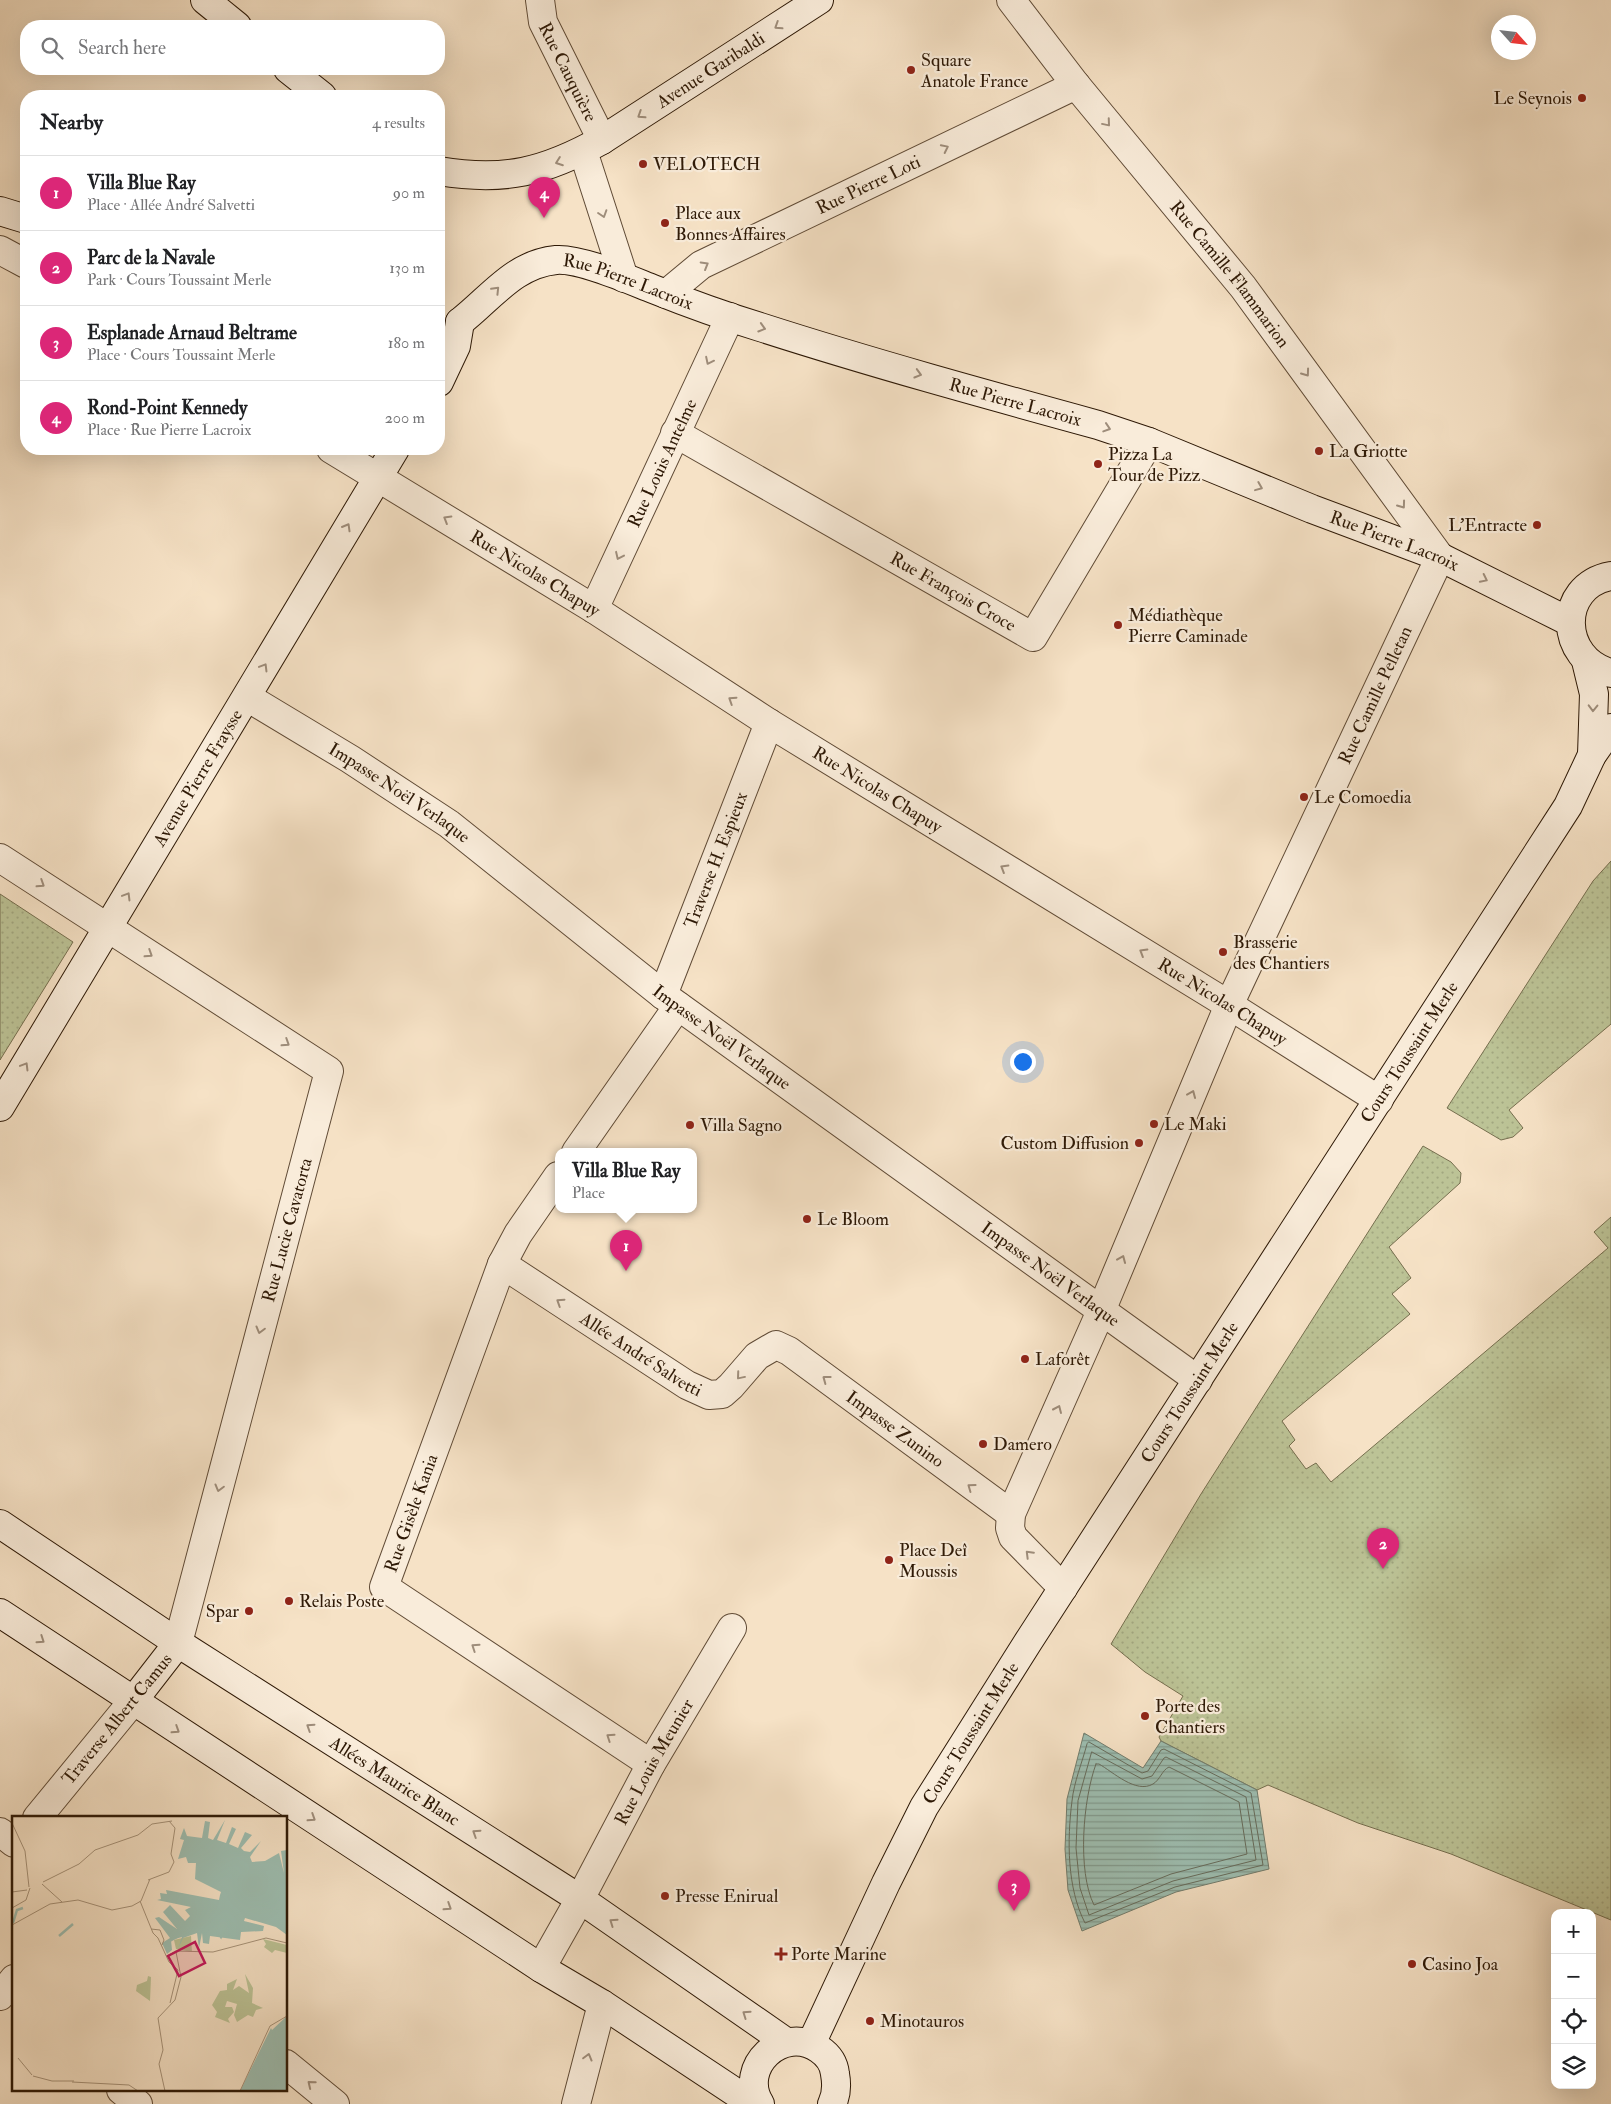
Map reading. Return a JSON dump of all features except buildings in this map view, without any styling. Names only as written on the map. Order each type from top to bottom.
[{"type":"street","points":[[205,0],[230,20]]},
{"type":"street","name":"Rue Cauquière","points":[[540,0],[543,22],[593,146],[624,278]]},
{"type":"street","name":"Avenue Garibaldi","points":[[445,172],[469,176],[509,175],[539,169],[593,146],[819,0]]},
{"type":"street","name":"Rue Camille Flammarion","points":[[1011,0],[1076,85],[1243,287],[1440,558]]},
{"type":"street","points":[[296,75],[314,90]]},
{"type":"street","name":"Rue Pierre Loti","points":[[666,294],[702,265],[1076,85]]},
{"type":"street","points":[[0,211],[20,217]]},
{"type":"street","points":[[0,250],[20,261]]},
{"type":"street","name":"Rue Pierre Lacroix","points":[[450,322],[476,310],[503,283],[522,270],[558,260],[591,266],[730,317],[957,386],[1098,425],[1149,442],[1312,509],[1440,558],[1570,622]]},
{"type":"street","name":"Rue Louis Antelme","points":[[594,609],[730,317]]},
{"type":"street","points":[[445,369],[456,346],[450,322]]},
{"type":"street","name":"Rue François Croce","points":[[675,433],[1033,637],[1149,442]]},
{"type":"street","name":"Rue Nicolas Chapuy","points":[[341,455],[594,609],[768,723],[1229,1005],[1379,1100]]},
{"type":"street","name":"Avenue Pierre Fraysse","points":[[0,1107],[391,455]]},
{"type":"street","points":[[1611,554],[1602,579],[1581,592],[1573,606],[1570,622],[1573,643],[1586,661],[1600,670],[1611,673]]},
{"type":"street","name":"Rue Camille Pelletan","points":[[1011,1514],[1101,1311],[1229,1005],[1440,558]]},
{"type":"street","name":"Cours Toussaint Merle","points":[[1586,661],[1594,694],[1592,755]]},
{"type":"street","name":"Impasse Noël Verlaque","points":[[247,697],[350,759],[449,824],[671,1001],[1198,1380]]},
{"type":"street","name":"Traverse H. Espieux","points":[[671,1001],[768,723]]},
{"type":"street","name":"Cours Toussaint Merle","points":[[799,2043],[886,1883],[924,1807],[982,1712],[1568,806],[1592,755],[1611,728]]},
{"type":"street","points":[[0,858],[108,928]]},
{"type":"street","name":"Rue Lucie Cavatorta","points":[[108,928],[329,1071],[178,1643]]},
{"type":"street","points":[[579,1148],[671,1001]]},
{"type":"street","name":"Rue Gisèle Kania","points":[[555,1180],[518,1234],[502,1264],[384,1587],[650,1764]]},
{"type":"street","name":"Allée André Salvetti","points":[[502,1264],[687,1384],[709,1395],[722,1394],[757,1356],[776,1345]]},
{"type":"street","name":"Impasse Zunino","points":[[776,1345],[789,1351],[1011,1514]]},
{"type":"street","points":[[1011,1514],[1010,1528],[1013,1537],[1063,1588]]},
{"type":"street","name":"Allées Maurice Blanc","points":[[0,1524],[178,1643],[580,1899],[799,2043],[827,2055],[834,2068],[837,2088],[832,2104]]},
{"type":"street","points":[[0,1613],[541,1968],[602,2004],[754,2104]]},
{"type":"street","name":"Rue Louis Meunier","points":[[541,1968],[580,1899],[650,1764],[721,1643],[732,1628]]},
{"type":"street","name":"Traverse Albert Camus","points":[[39,1816],[178,1643]]},
{"type":"street","points":[[0,1832],[12,1841]]},
{"type":"street","points":[[576,2104],[602,2004]]},
{"type":"street","points":[[760,2104],[756,2097],[754,2083],[755,2071],[761,2058],[773,2047],[799,2043]]},
{"type":"street","points":[[288,2066],[335,2104]]},
{"type":"street","points":[[123,2092],[138,2104]]},
{"type":"green space","points":[[1611,861],[1611,1024],[1509,1110],[1523,1128],[1513,1137],[1501,1140],[1447,1108],[1593,881]]},
{"type":"green space","points":[[0,894],[73,942],[0,1060]]},
{"type":"green space","points":[[1423,1146],[1451,1162],[1461,1173],[1460,1183],[1389,1247],[1411,1278],[1392,1294],[1410,1314],[1282,1421],[1295,1440],[1289,1446],[1306,1469],[1316,1463],[1331,1482],[1608,1248],[1594,1232],[1611,1217],[1611,1920],[1596,1914],[1596,1909],[1584,1909],[1451,1854],[1358,1823],[1268,1785],[1257,1790],[1161,1741],[1159,1737],[1183,1696],[1145,1672],[1111,1644],[1201,1494]]},
{"type":"water","points":[[1084,1733],[1143,1768],[1161,1741],[1257,1790],[1269,1869],[1176,1892],[1082,1931],[1068,1890],[1065,1849],[1067,1799]]},
{"type":"place","name":"Square Anatole France","points":[[911,70]]},
{"type":"place","name":"Le Seynois","points":[[1582,98]]},
{"type":"place","name":"VELOTECH","points":[[643,164]]},
{"type":"place","name":"Rond-Point Kennedy","points":[[544,218]]},
{"type":"place","name":"Place aux Bonnes Affaires","points":[[665,223]]},
{"type":"place","name":"La Griotte","points":[[1319,451]]},
{"type":"place","name":"Pizza La Tour de Pizz","points":[[1098,464]]},
{"type":"place","name":"L'Entracte","points":[[1537,525]]},
{"type":"place","name":"Médiathèque Pierre Caminade","points":[[1118,625]]},
{"type":"place","name":"Le Comoedia","points":[[1304,797]]},
{"type":"place","name":"Brasserie des Chantiers","points":[[1223,952]]},
{"type":"place","name":"Le Maki","points":[[1154,1124]]},
{"type":"place","name":"Villa Sagno","points":[[690,1125]]},
{"type":"place","name":"Custom Diffusion","points":[[1139,1143]]},
{"type":"place","name":"Le Bloom","points":[[807,1219]]},
{"type":"place","name":"Villa Blue Ray","points":[[626,1271]]},
{"type":"place","name":"Laforêt","points":[[1025,1359]]},
{"type":"place","name":"Damero","points":[[983,1444]]},
{"type":"place","name":"Place Deî Moussis","points":[[889,1560]]},
{"type":"place","name":"Parc de la Navale","points":[[1383,1569]]},
{"type":"place","name":"Relais Poste","points":[[289,1601]]},
{"type":"place","name":"Spar","points":[[249,1611]]},
{"type":"place","name":"Porte des Chantiers","points":[[1145,1716]]},
{"type":"place","name":"Presse Enirual","points":[[665,1896]]},
{"type":"place","name":"Esplanade Arnaud Beltrame","points":[[1014,1911]]},
{"type":"place","name":"Porte Marine","points":[[781,1954]]},
{"type":"place","name":"Casino Joa","points":[[1412,1964]]},
{"type":"place","name":"Minotauros","points":[[870,2021]]}]
